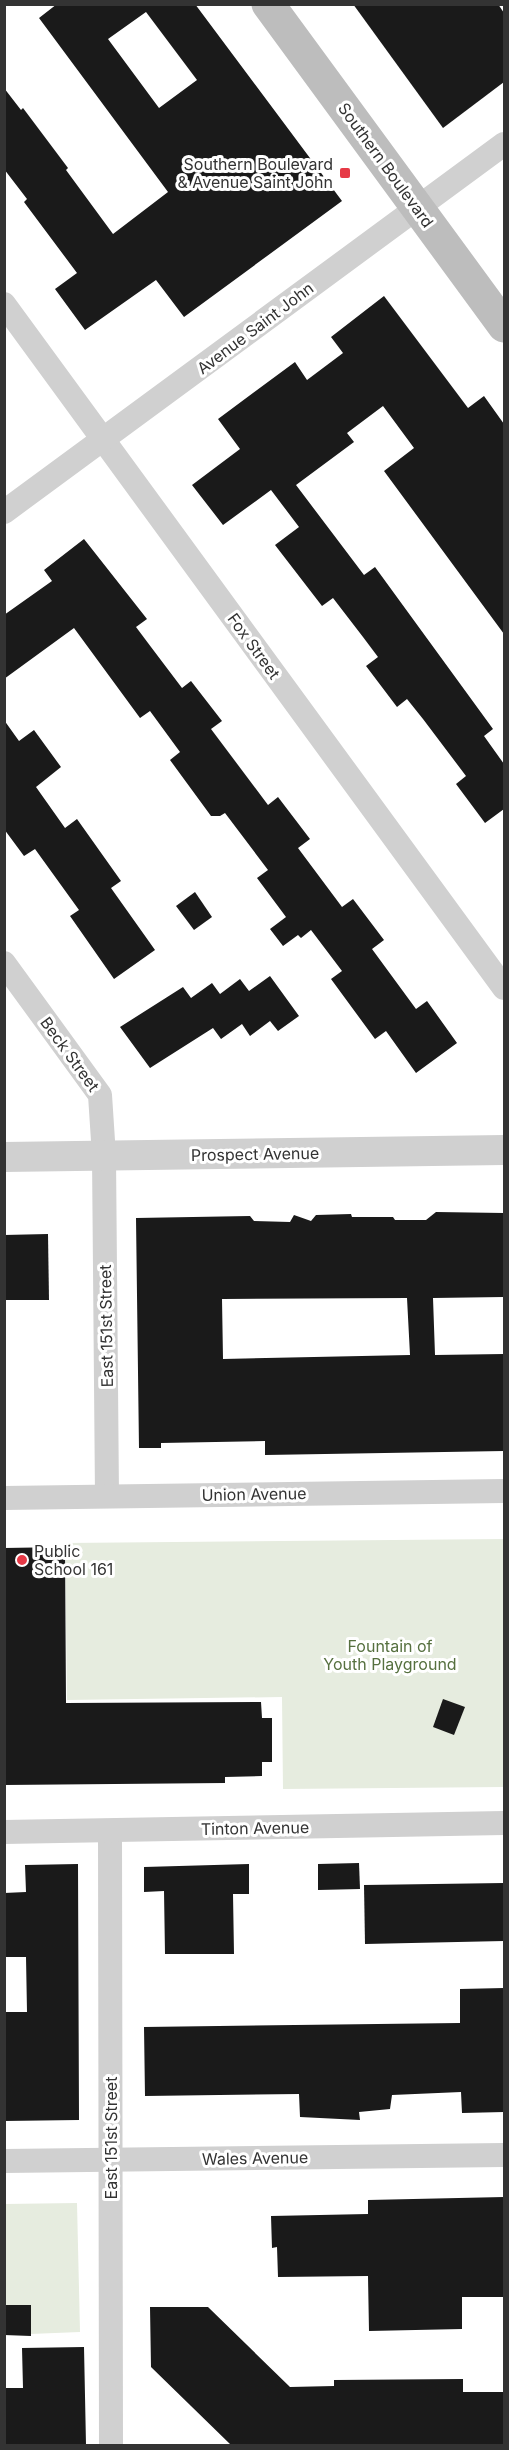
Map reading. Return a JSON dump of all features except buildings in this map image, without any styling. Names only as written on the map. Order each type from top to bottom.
[{"type":"main road","name":"Southern Boulevard","points":[[268,4],[504,326]]},
{"type":"street","name":"Avenue Saint John","points":[[4,512],[504,144]]},
{"type":"street","name":"Fox Street","points":[[4,304],[504,988]]},
{"type":"street","name":"Beck Street","points":[[4,963],[100,1095],[104,1156]]},
{"type":"street","name":"Prospect Avenue","points":[[4,1157],[504,1150]]},
{"type":"street","name":"East 151st Street","points":[[104,1156],[107,1496]]},
{"type":"street","name":"Union Avenue","points":[[4,1498],[504,1491]]},
{"type":"street","name":"Tinton Avenue","points":[[4,1832],[504,1823]]},
{"type":"street","name":"East 151st Street","points":[[110,1831],[111,2445]]},
{"type":"street","name":"Wales Avenue","points":[[4,2161],[504,2155]]},
{"type":"green space","name":"Fountain of Youth Playground","points":[[504,1539],[504,1787],[283,1789],[282,1697],[67,1700],[65,1543]]},
{"type":"green space","points":[[77,2203],[80,2332],[5,2335],[4,2204]]},
{"type":"place","name":"Southern Boulevard & Avenue Saint John","points":[[345,173]]},
{"type":"place","name":"Public School 161","points":[[22,1560]]}]
